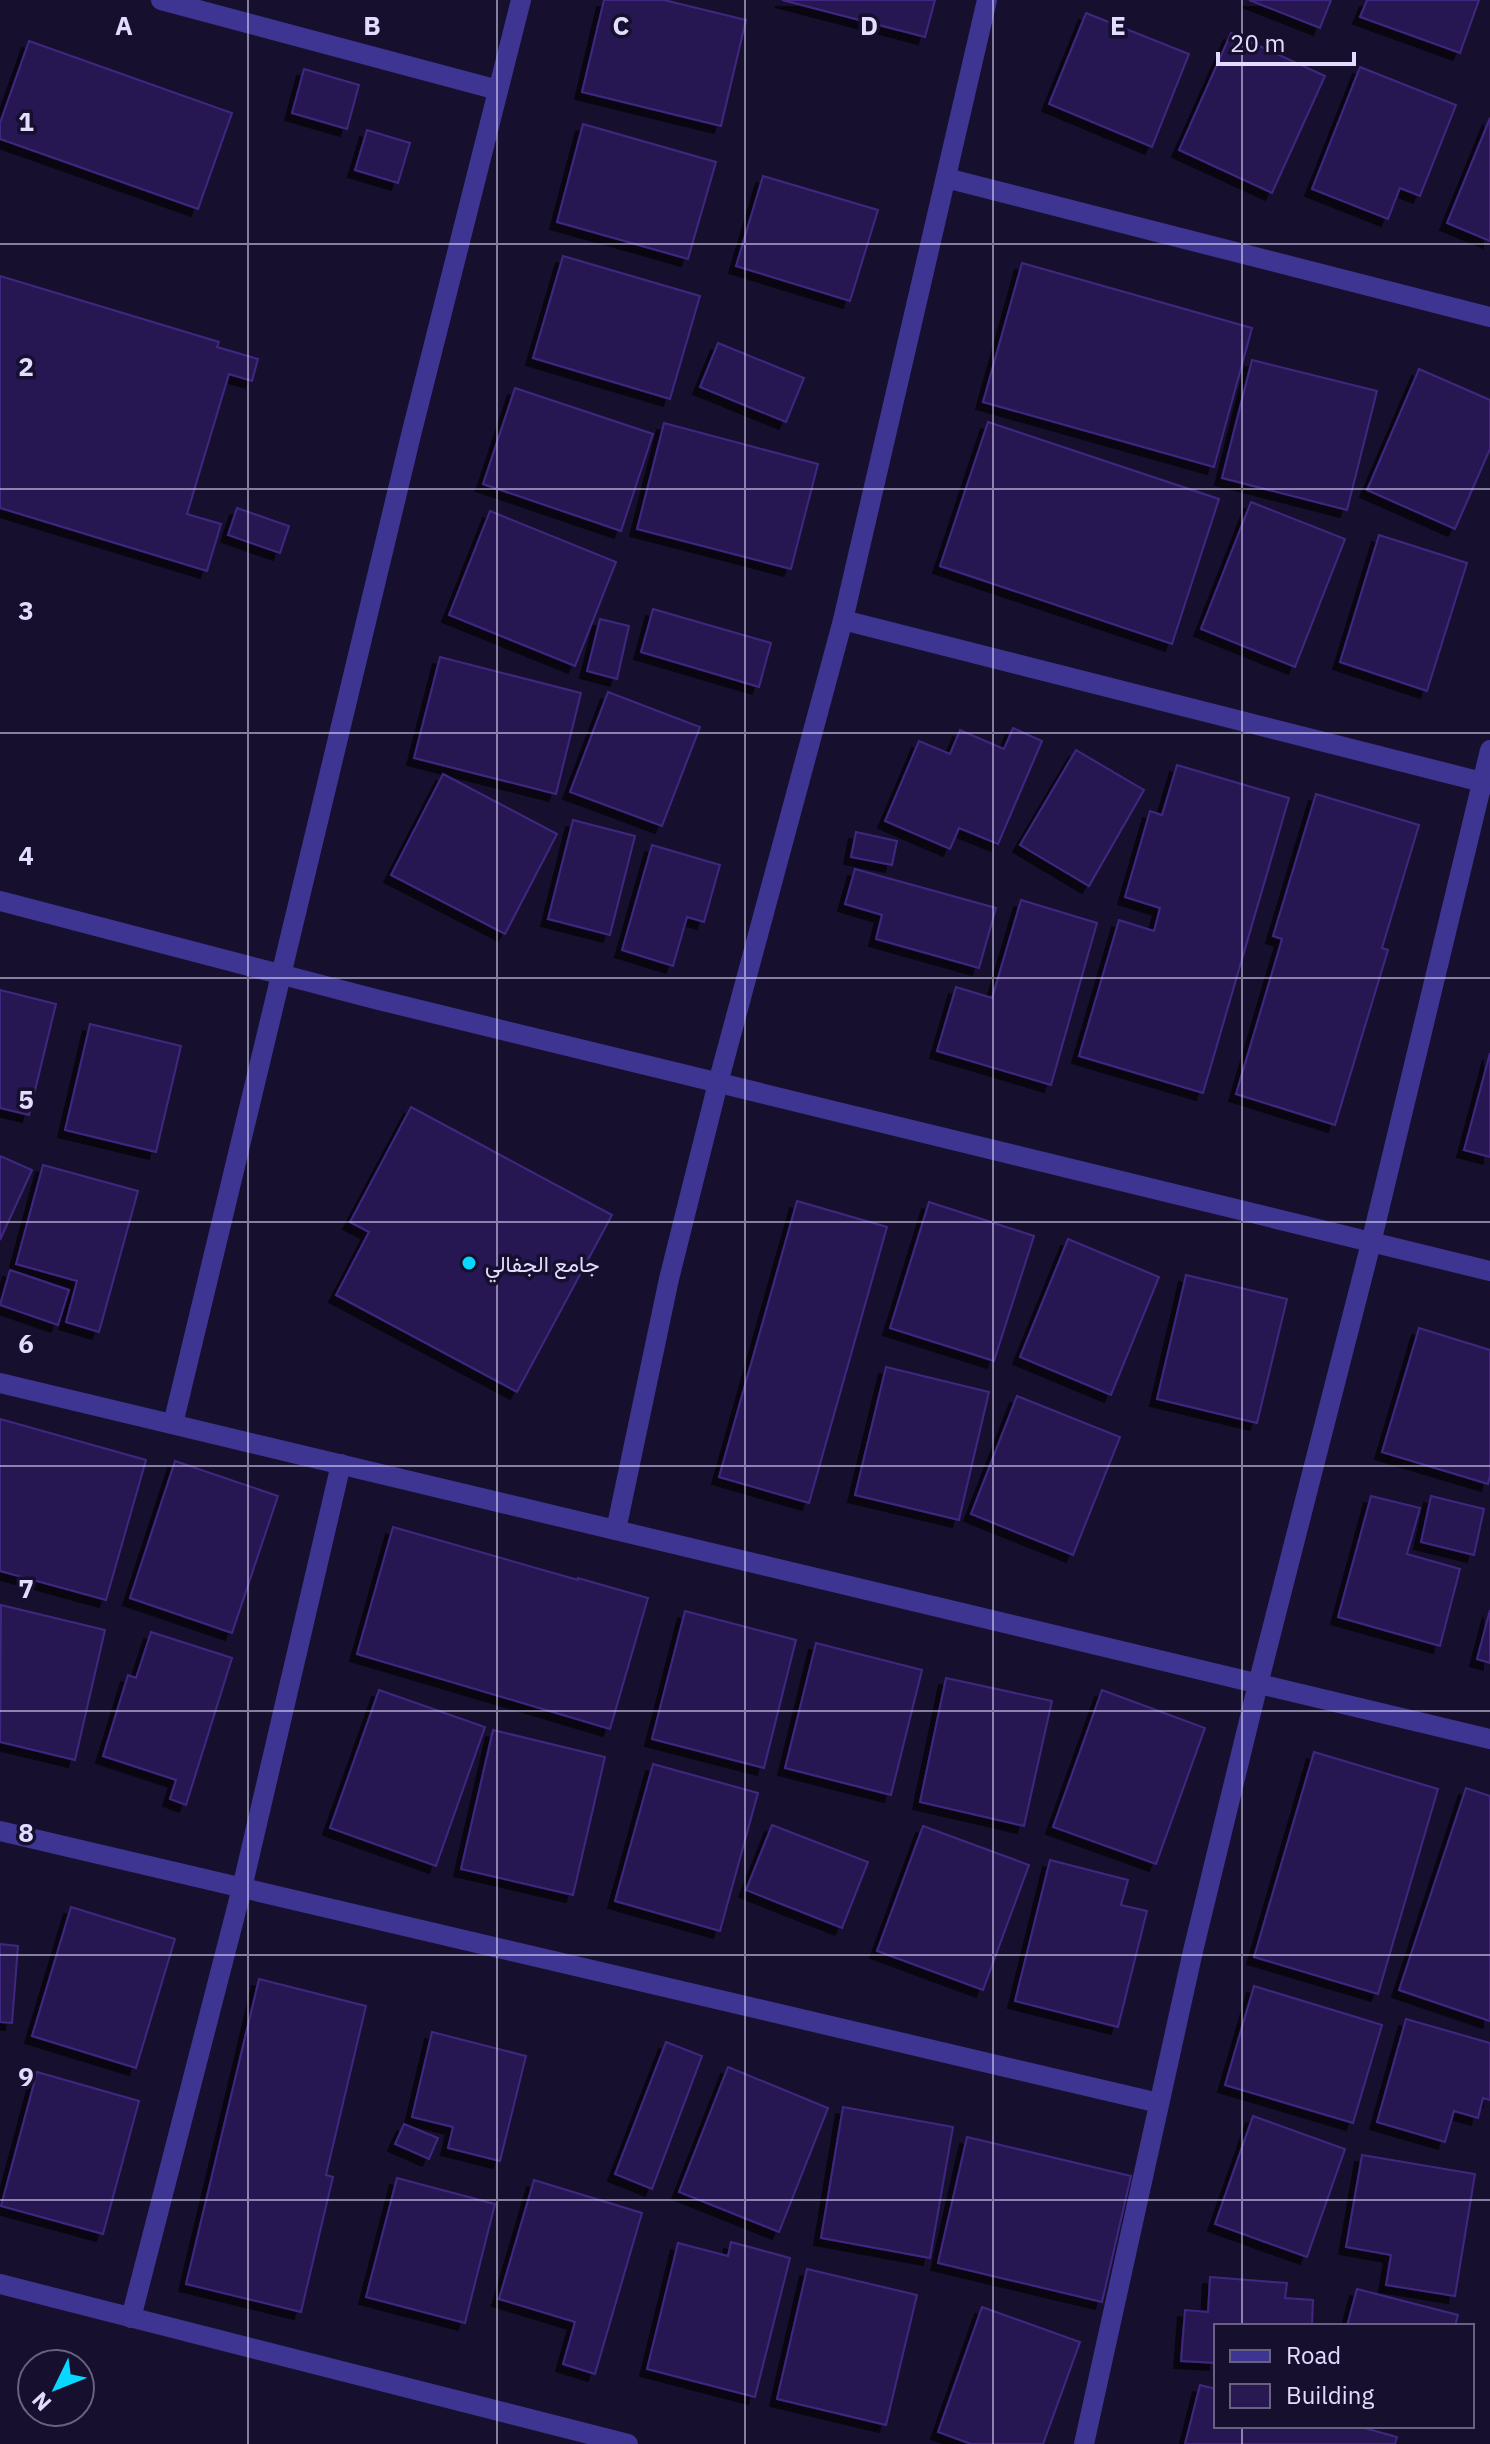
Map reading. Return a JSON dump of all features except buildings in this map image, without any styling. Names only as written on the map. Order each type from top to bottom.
[{"type":"street","points":[[161,0],[498,90]]},
{"type":"street","points":[[173,1424],[411,435],[521,0]]},
{"type":"street","points":[[616,1530],[669,1279],[718,1083],[843,620],[987,0]]},
{"type":"street","points":[[946,178],[1490,317]]},
{"type":"street","points":[[843,620],[1486,783]]},
{"type":"street","points":[[1084,2444],[1193,1951],[1486,783],[1490,750]]},
{"type":"street","points":[[0,901],[282,975],[1490,1271]]},
{"type":"street","points":[[0,1383],[1490,1739]]},
{"type":"street","points":[[131,2318],[242,1888],[341,1464]]},
{"type":"street","points":[[0,1831],[1159,2103]]},
{"type":"street","points":[[0,2284],[628,2444]]},
{"type":"place","name":"جامع الجفالي","points":[[469,1263]]}]
